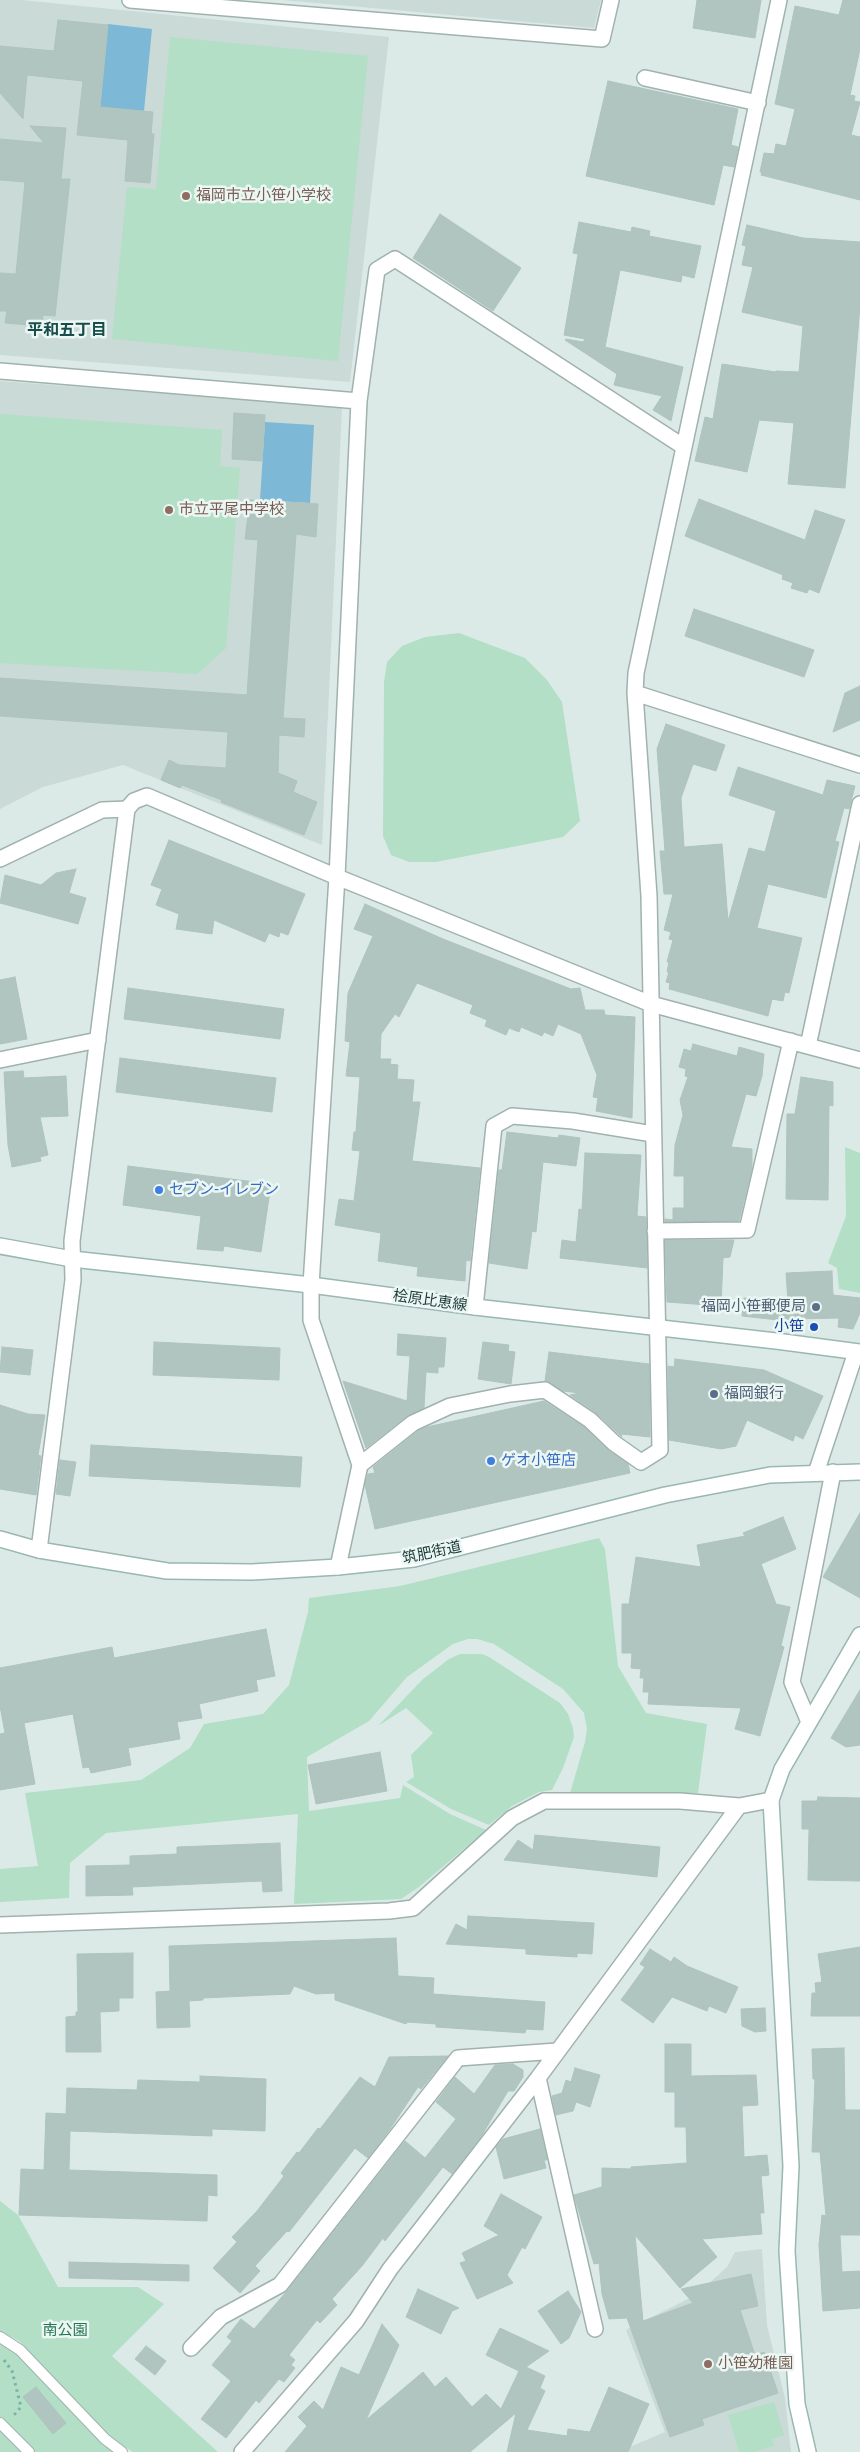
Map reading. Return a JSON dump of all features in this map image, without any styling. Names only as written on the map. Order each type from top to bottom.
[{"type":"street","points":[[130,0],[602,40],[611,0]]},
{"type":"street","points":[[360,1465],[413,1423],[450,1406],[510,1394],[545,1390],[590,1420],[614,1443],[641,1462],[660,1450],[650,896],[635,693],[636,673],[779,0]]},
{"type":"street","points":[[645,78],[758,103]]},
{"type":"street","points":[[338,1568],[360,1465],[311,1320],[311,1285],[337,877],[359,401],[377,270],[394,259],[684,447]]},
{"type":"street","points":[[0,371],[359,401]]},
{"type":"street","points":[[635,693],[860,765]]},
{"type":"street","points":[[38,1550],[73,1280],[72,1241],[127,809],[134,801],[147,796],[337,877],[651,1004],[860,1060]]},
{"type":"street","points":[[808,1046],[860,804]]},
{"type":"street","points":[[0,859],[102,810],[127,809]]},
{"type":"street","points":[[0,1060],[98,1040]]},
{"type":"street","points":[[656,1231],[746,1230],[791,1041]]},
{"type":"street","points":[[475,1307],[494,1126],[512,1116],[573,1121],[653,1134]]},
{"type":"street","name":"桧原比恵線","points":[[0,1246],[72,1259],[311,1285],[475,1307],[858,1352]]},
{"type":"street","points":[[816,1473],[858,1352]]},
{"type":"street","points":[[809,1722],[792,1682],[833,1472]]},
{"type":"street","name":"筑肥街道","points":[[0,1539],[38,1550],[167,1571],[252,1572],[338,1568],[414,1559],[665,1496],[770,1475],[860,1472]]},
{"type":"street","points":[[808,2452],[797,2404],[787,2252],[791,2166],[771,1800],[782,1769],[860,1635]]},
{"type":"street","points":[[0,1925],[389,1911],[413,1908],[512,1818],[544,1801],[680,1801],[739,1806],[771,1800]]},
{"type":"street","points":[[242,2452],[356,2321],[390,2269],[538,2078],[739,1806]]},
{"type":"street","points":[[190,2348],[221,2317],[280,2285],[458,2058],[557,2051]]},
{"type":"street","points":[[538,2078],[595,2329]]},
{"type":"lane","points":[[0,2338],[20,2350],[105,2439],[122,2452]]},
{"type":"lane","points":[[2,2425],[29,2452]]},
{"type":"path","points":[[0,2355],[12,2371],[21,2407],[2,2425]]},
{"type":"shaded area","name":"福岡市立小笹小学校","points":[[0,0],[22,0],[389,37],[350,382],[0,355]]},
{"type":"shaded area","points":[[283,0],[601,0],[594,28]]},
{"type":"shaded area","name":"市立平尾中学校","points":[[0,381],[342,407],[322,845],[123,765],[43,787],[0,809]]},
{"type":"shaded area","name":"小笹幼稚園","points":[[762,2249],[767,2325],[785,2398],[791,2452],[618,2452],[665,2432],[626,2330],[696,2295],[727,2267],[735,2252]]},
{"type":"green space","points":[[170,37],[368,56],[338,361],[112,339],[127,187],[156,189]]},
{"type":"green space","points":[[0,414],[222,430],[220,466],[240,468],[226,648],[197,674],[0,663]]},
{"type":"green space","points":[[459,633],[525,658],[547,680],[562,702],[580,821],[563,837],[436,862],[409,862],[391,855],[383,836],[384,682],[387,662],[402,646],[425,637]]},
{"type":"green space","points":[[845,1147],[860,1153],[860,1293],[839,1289],[837,1268],[828,1263],[846,1216]]},
{"type":"green space","points":[[599,1538],[605,1549],[618,1666],[646,1713],[707,1724],[698,1793],[570,1793],[585,1742],[587,1729],[584,1713],[563,1689],[494,1644],[477,1639],[468,1639],[453,1644],[407,1677],[369,1721],[307,1757],[309,1811],[400,1798],[403,1785],[450,1814],[486,1830],[419,1887],[401,1899],[294,1904],[298,1814],[106,1833],[70,1863],[69,1898],[0,1902],[0,1869],[38,1866],[25,1793],[141,1780],[190,1748],[204,1724],[263,1714],[289,1685],[308,1612],[309,1598],[400,1586]]},
{"type":"green space","points":[[460,1654],[482,1654],[489,1657],[560,1703],[568,1714],[573,1728],[574,1737],[563,1768],[552,1790],[539,1792],[512,1806],[489,1825],[451,1809],[406,1782],[414,1777],[411,1755],[433,1733],[406,1708],[378,1726],[423,1679],[449,1659]]},
{"type":"green space","name":"南公園","points":[[0,2201],[18,2215],[58,2287],[138,2287],[164,2304],[112,2356],[218,2452],[133,2452],[105,2432],[19,2341],[0,2331]]},
{"type":"green space","points":[[0,2344],[16,2354],[112,2452],[0,2452]]},
{"type":"green space","points":[[774,2402],[784,2435],[772,2439],[774,2446],[754,2452],[739,2452],[728,2415]]},
{"type":"water","points":[[108,24],[152,29],[144,111],[100,107]]},
{"type":"water","points":[[265,422],[314,425],[310,503],[260,500]]},
{"type":"building","points":[[697,0],[761,0],[755,38],[693,28]]},
{"type":"building","points":[[843,0],[860,0],[860,49],[850,95],[855,96],[854,101],[860,102],[851,135],[860,137],[860,200],[761,175],[762,172],[760,172],[764,153],[774,154],[776,144],[786,146],[795,109],[775,104],[795,6],[839,15]]},
{"type":"building","points":[[58,20],[108,25],[100,107],[153,112],[151,134],[154,134],[150,183],[125,181],[128,140],[77,135],[83,81],[27,75],[23,119],[0,93],[0,46],[54,51]]},
{"type":"building","points":[[608,81],[738,109],[731,145],[738,147],[734,167],[723,165],[714,205],[586,176]]},
{"type":"building","points":[[30,126],[66,128],[61,179],[70,179],[55,316],[43,315],[42,326],[5,323],[7,311],[0,311],[0,273],[16,274],[25,182],[0,180],[0,139],[44,143]]},
{"type":"building","points":[[440,214],[521,268],[493,311],[413,258]]},
{"type":"building","points":[[579,222],[631,232],[632,227],[650,231],[649,236],[701,246],[694,278],[682,275],[681,282],[620,270],[605,347],[683,367],[671,421],[653,410],[662,396],[614,385],[617,374],[565,340],[583,342],[585,339],[564,335],[578,254],[573,253]]},
{"type":"building","points":[[747,225],[803,238],[860,242],[860,306],[845,488],[788,484],[794,423],[759,420],[747,472],[695,461],[705,417],[713,419],[722,364],[776,372],[799,372],[803,326],[742,312],[753,267],[742,265],[746,246],[742,245]]},
{"type":"building","points":[[234,413],[265,415],[262,461],[232,459]]},
{"type":"building","points":[[699,499],[805,540],[815,510],[845,520],[819,593],[809,589],[807,593],[791,588],[793,583],[782,579],[783,575],[685,536]]},
{"type":"building","points":[[250,500],[318,504],[316,537],[296,534],[283,718],[305,719],[304,737],[279,735],[278,773],[297,781],[293,792],[317,802],[304,835],[221,802],[222,800],[182,785],[180,788],[161,780],[169,760],[179,765],[226,768],[228,732],[0,716],[0,678],[247,695],[258,540],[245,539]]},
{"type":"building","points":[[694,609],[814,650],[804,677],[685,636]]},
{"type":"building","points":[[860,686],[860,720],[833,732],[845,693]]},
{"type":"building","points":[[666,724],[725,745],[716,771],[693,764],[681,798],[684,847],[722,844],[728,921],[749,848],[765,852],[776,811],[729,795],[738,767],[823,795],[827,780],[855,786],[849,809],[844,808],[835,841],[839,842],[826,898],[768,884],[757,928],[802,938],[789,993],[785,992],[783,1001],[772,999],[768,1016],[669,989],[670,983],[666,982],[669,972],[667,972],[669,962],[667,962],[673,940],[669,939],[671,932],[664,930],[673,894],[664,894],[660,851],[665,851],[657,749]]},
{"type":"building","points":[[169,840],[305,894],[288,935],[280,932],[279,937],[269,933],[265,942],[214,920],[212,934],[176,929],[179,914],[156,905],[162,889],[151,885]]},
{"type":"building","points":[[76,869],[69,893],[86,898],[78,924],[0,903],[5,875],[41,885],[56,873]]},
{"type":"building","points":[[365,904],[443,939],[571,989],[580,988],[585,1010],[604,1010],[605,1015],[635,1017],[632,1118],[596,1111],[598,1098],[593,1097],[597,1075],[581,1034],[558,1024],[553,1036],[544,1032],[542,1036],[521,1027],[519,1032],[509,1028],[506,1035],[485,1026],[487,1020],[470,1013],[473,1005],[417,983],[399,1017],[395,1014],[381,1034],[380,1059],[391,1059],[390,1064],[398,1065],[397,1079],[414,1080],[412,1102],[420,1102],[412,1161],[480,1168],[470,1261],[466,1260],[465,1281],[417,1276],[418,1267],[378,1261],[381,1233],[335,1225],[339,1199],[354,1201],[360,1151],[352,1150],[354,1132],[356,1132],[360,1077],[346,1076],[350,1042],[345,1041],[348,993],[373,936],[354,929]]},
{"type":"building","points":[[15,977],[27,1039],[0,1044],[0,980]]},
{"type":"building","points":[[128,988],[284,1009],[280,1039],[124,1019]]},
{"type":"building","points":[[693,1044],[737,1056],[739,1047],[764,1054],[762,1076],[756,1096],[746,1094],[731,1147],[752,1149],[752,1168],[739,1221],[665,1222],[665,1219],[673,1220],[673,1208],[684,1208],[684,1176],[674,1176],[675,1145],[683,1115],[680,1100],[688,1077],[685,1076],[686,1069],[679,1067],[684,1049],[691,1051]]},
{"type":"building","points":[[120,1058],[276,1078],[272,1112],[116,1092]]},
{"type":"building","points":[[23,1071],[24,1078],[66,1076],[68,1116],[40,1117],[48,1155],[40,1157],[41,1161],[12,1167],[8,1145],[4,1072]]},
{"type":"building","points":[[801,1077],[833,1082],[833,1106],[829,1105],[828,1200],[786,1199],[787,1114],[795,1114]]},
{"type":"building","points":[[507,1132],[558,1138],[559,1135],[580,1138],[576,1166],[543,1162],[536,1232],[532,1231],[527,1269],[489,1263],[499,1170],[502,1170]]},
{"type":"building","points":[[585,1153],[641,1155],[637,1216],[646,1217],[647,1268],[560,1258],[562,1240],[576,1242],[579,1209],[582,1210]]},
{"type":"building","points":[[128,1166],[271,1184],[261,1252],[224,1246],[223,1251],[197,1249],[201,1216],[123,1205]]},
{"type":"building","points":[[665,1240],[734,1240],[730,1257],[723,1258],[721,1306],[667,1302]]},
{"type":"building","points":[[832,1271],[833,1295],[860,1298],[860,1313],[853,1329],[838,1327],[839,1318],[797,1319],[796,1322],[742,1316],[744,1298],[788,1302],[786,1273]]},
{"type":"building","points":[[398,1334],[446,1338],[444,1367],[438,1367],[438,1373],[426,1372],[424,1408],[407,1416],[366,1448],[343,1381],[407,1401],[410,1356],[397,1355]]},
{"type":"building","points":[[154,1342],[280,1348],[279,1380],[153,1375]]},
{"type":"building","points":[[483,1342],[509,1345],[508,1351],[515,1352],[511,1384],[478,1379]]},
{"type":"building","points":[[2,1347],[33,1350],[30,1375],[0,1372]]},
{"type":"building","points":[[549,1352],[649,1364],[650,1437],[621,1434],[622,1437],[595,1412],[570,1395],[580,1393],[563,1391],[545,1381]]},
{"type":"building","name":"福岡銀行","points":[[675,1359],[764,1370],[823,1396],[803,1439],[795,1435],[793,1441],[747,1420],[736,1446],[721,1449],[669,1440],[668,1366],[674,1367]]},
{"type":"building","points":[[544,1401],[584,1427],[608,1450],[628,1464],[630,1473],[375,1529],[365,1485],[368,1474],[375,1473],[373,1467],[418,1431],[427,1427]]},
{"type":"building","points":[[0,1405],[28,1414],[45,1415],[38,1455],[41,1456],[36,1495],[0,1489]]},
{"type":"building","points":[[91,1445],[302,1457],[300,1487],[89,1476]]},
{"type":"building","points":[[60,1460],[76,1462],[70,1496],[56,1494]]},
{"type":"building","points":[[860,1513],[860,1598],[823,1577]]},
{"type":"building","points":[[783,1517],[796,1549],[761,1564],[776,1604],[790,1607],[781,1646],[784,1647],[760,1736],[735,1729],[741,1708],[648,1704],[649,1692],[643,1692],[644,1678],[640,1678],[641,1669],[631,1668],[632,1653],[622,1653],[622,1604],[629,1604],[636,1557],[701,1567],[697,1545],[745,1536],[743,1533]]},
{"type":"building","points":[[266,1629],[275,1676],[256,1680],[258,1691],[199,1704],[202,1718],[177,1722],[180,1739],[128,1748],[131,1765],[91,1773],[89,1767],[83,1768],[73,1714],[24,1723],[35,1784],[0,1790],[0,1734],[5,1733],[0,1706],[0,1668],[112,1647],[114,1658]]},
{"type":"building","points":[[860,1690],[860,1745],[846,1747],[831,1738]]},
{"type":"building","points":[[380,1752],[387,1791],[316,1804],[308,1765]]},
{"type":"building","points":[[818,1797],[860,1798],[860,1881],[808,1880],[809,1829],[802,1829],[802,1801],[817,1801]]},
{"type":"building","points":[[535,1835],[660,1847],[657,1877],[504,1860],[518,1840],[533,1850]]},
{"type":"building","points":[[280,1843],[282,1891],[263,1892],[262,1881],[132,1887],[133,1895],[86,1896],[86,1866],[130,1865],[130,1856],[177,1854],[177,1847]]},
{"type":"building","points":[[468,1916],[594,1923],[592,1954],[577,1953],[577,1957],[526,1954],[526,1949],[446,1944],[456,1924],[467,1930]]},
{"type":"building","points":[[396,1938],[398,1976],[434,1978],[433,1994],[545,2002],[543,2030],[526,2029],[525,2033],[436,2027],[436,2024],[407,2022],[406,2024],[335,2000],[335,1993],[316,1994],[294,1986],[290,1994],[203,1998],[203,2000],[189,2001],[190,2027],[157,2028],[156,1992],[170,1991],[169,1946]]},
{"type":"building","points":[[860,1947],[860,2016],[811,2016],[812,1993],[816,1993],[815,1983],[822,1982],[818,1954]]},
{"type":"building","points":[[650,1949],[671,1962],[674,1957],[687,1966],[738,1987],[726,2013],[709,2006],[707,2011],[672,1997],[653,2023],[621,2000],[645,1967],[640,1964]]},
{"type":"building","points":[[133,1953],[133,1998],[119,1998],[119,2011],[100,2012],[101,2052],[66,2052],[66,2017],[76,2016],[76,2012],[78,2012],[77,1954]]},
{"type":"building","points":[[765,2008],[766,2031],[755,2032],[742,2026],[741,2009]]},
{"type":"building","points":[[665,2044],[691,2044],[691,2076],[756,2075],[758,2105],[742,2106],[744,2157],[767,2155],[769,2175],[761,2176],[764,2213],[760,2213],[762,2234],[702,2239],[717,2257],[680,2288],[635,2235],[643,2321],[693,2303],[681,2289],[751,2274],[758,2306],[740,2310],[755,2355],[764,2352],[778,2393],[702,2419],[704,2425],[670,2437],[627,2318],[609,2319],[602,2294],[599,2263],[594,2264],[574,2195],[602,2187],[602,2168],[631,2169],[631,2167],[687,2163],[686,2127],[675,2127],[675,2092],[665,2092]]},
{"type":"building","points":[[844,2048],[845,2110],[860,2110],[860,2235],[840,2235],[842,2272],[860,2271],[860,2308],[823,2311],[819,2245],[822,2215],[826,2216],[820,2152],[812,2152],[815,2079],[813,2079],[812,2049]]},
{"type":"building","points":[[448,2056],[421,2089],[418,2087],[368,2158],[355,2148],[289,2232],[287,2231],[255,2266],[260,2271],[240,2293],[213,2268],[237,2242],[232,2237],[257,2211],[284,2176],[281,2173],[297,2152],[299,2153],[318,2128],[320,2129],[360,2077],[375,2087],[389,2057]]},
{"type":"building","points":[[513,2064],[523,2070],[523,2077],[514,2091],[508,2091],[482,2135],[452,2174],[443,2167],[385,2241],[383,2238],[362,2266],[332,2299],[337,2305],[320,2323],[317,2320],[289,2355],[295,2360],[291,2365],[295,2368],[284,2382],[279,2379],[259,2403],[256,2400],[226,2438],[201,2419],[231,2381],[212,2365],[232,2341],[227,2337],[241,2319],[254,2329],[287,2291],[405,2141],[425,2158],[456,2119],[436,2102],[455,2077],[474,2094],[495,2065]]},
{"type":"building","points":[[575,2068],[600,2075],[590,2107],[576,2102],[573,2111],[556,2115],[552,2096],[562,2093],[566,2080],[571,2082]]},
{"type":"building","points":[[200,2076],[266,2079],[265,2131],[212,2129],[212,2136],[70,2131],[69,2170],[217,2175],[217,2196],[208,2195],[207,2221],[19,2215],[21,2169],[44,2170],[46,2113],[66,2114],[67,2088],[137,2090],[138,2080],[200,2082]]},
{"type":"building","points":[[540,2129],[547,2160],[544,2160],[546,2168],[504,2179],[496,2147],[503,2139]]},
{"type":"building","points":[[501,2194],[542,2217],[525,2249],[522,2247],[507,2275],[513,2283],[477,2299],[460,2263],[466,2261],[462,2253],[499,2235],[484,2226]]},
{"type":"building","points":[[69,2262],[189,2265],[189,2281],[69,2278]]},
{"type":"building","points":[[418,2289],[459,2308],[452,2311],[441,2334],[406,2317]]},
{"type":"building","points":[[568,2291],[581,2312],[569,2338],[561,2344],[538,2311]]},
{"type":"building","points":[[382,2324],[399,2345],[366,2420],[423,2372],[435,2387],[446,2377],[472,2407],[486,2394],[501,2409],[519,2371],[486,2355],[500,2328],[549,2351],[526,2367],[545,2376],[540,2388],[545,2391],[527,2430],[567,2436],[568,2429],[590,2432],[609,2387],[649,2404],[628,2452],[507,2452],[516,2413],[470,2452],[285,2452],[307,2426],[298,2417],[314,2401],[323,2410],[341,2367],[359,2375]]},
{"type":"building","points":[[146,2346],[166,2361],[155,2375],[135,2359]]},
{"type":"building","points":[[36,2387],[66,2423],[53,2434],[23,2397]]},
{"type":"place","name":"福岡市立小笹小学校","points":[[186,196]]},
{"type":"place","name":"市立平尾中学校","points":[[169,510]]},
{"type":"place","name":"セブン-イレブン","points":[[159,1190]]},
{"type":"place","name":"福岡小笹郵便局","points":[[816,1307]]},
{"type":"place","name":"小笹","points":[[814,1327]]},
{"type":"place","name":"福岡銀行","points":[[714,1394]]},
{"type":"place","name":"ゲオ小笹店","points":[[491,1461]]},
{"type":"place","name":"小笹幼稚園","points":[[708,2364]]},
{"type":"district","name":"平和五丁目","points":[[67,331]]}]
